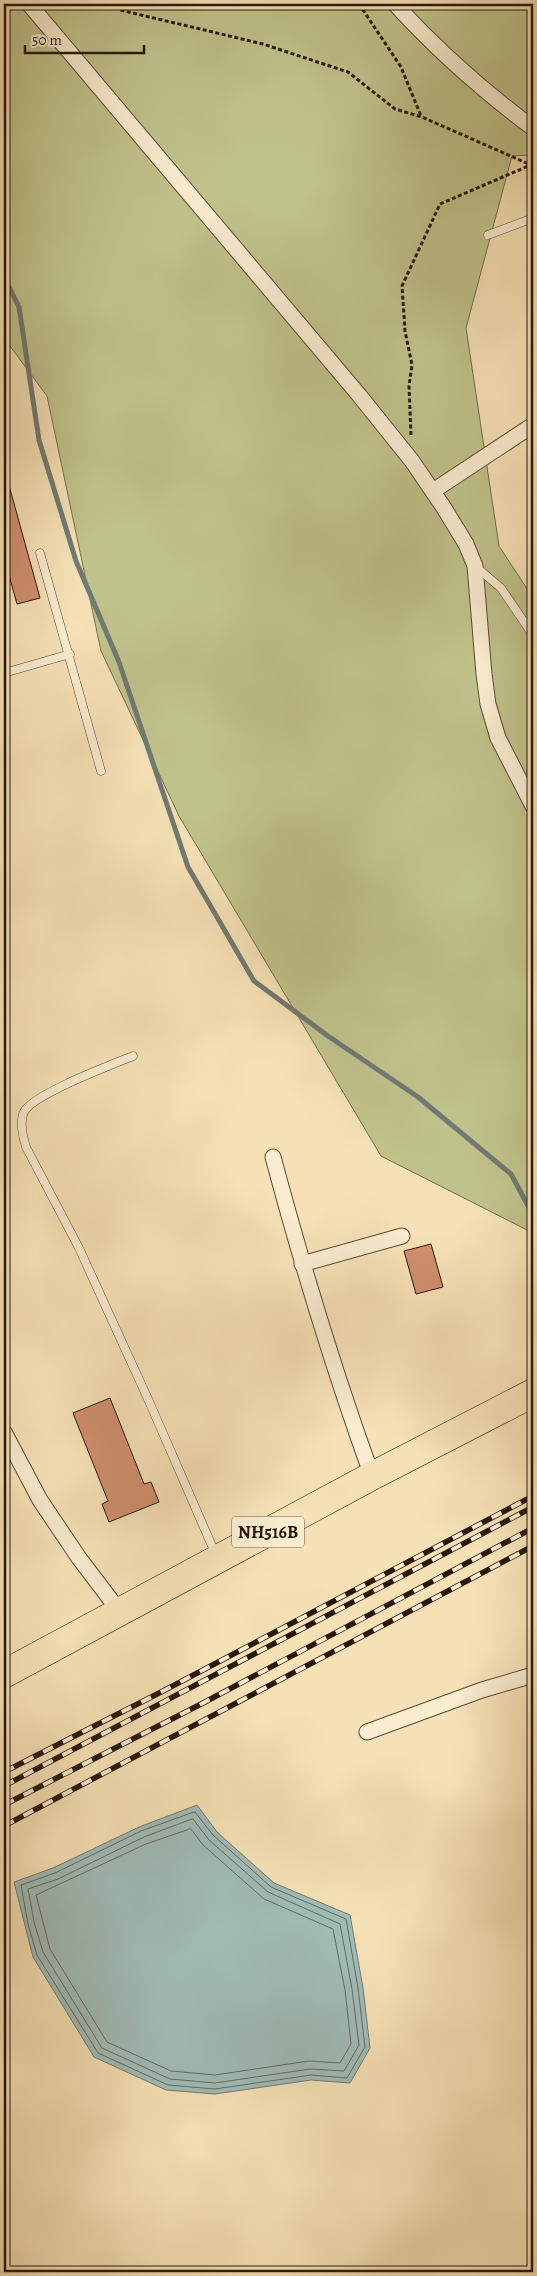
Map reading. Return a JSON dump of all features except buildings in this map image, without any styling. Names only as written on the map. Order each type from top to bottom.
[{"type":"highway","name":"NH516B","points":[[4,1674],[372,1476],[533,1393]]},
{"type":"street","points":[[30,4],[359,395],[412,461],[433,491],[466,544],[475,566],[488,704],[498,738],[533,806]]},
{"type":"street","points":[[395,4],[421,33],[490,96],[533,128]]},
{"type":"street","points":[[433,491],[533,425]]},
{"type":"street","points":[[273,1157],[302,1264],[341,1391],[372,1476]]},
{"type":"street","points":[[302,1264],[402,1236]]},
{"type":"street","points":[[4,1432],[40,1500],[79,1558],[120,1612]]},
{"type":"street","points":[[367,1732],[482,1690],[533,1675]]},
{"type":"lane","points":[[488,235],[533,218]]},
{"type":"lane","points":[[40,552],[70,654],[101,771]]},
{"type":"lane","points":[[475,566],[500,588],[533,635]]},
{"type":"lane","points":[[4,673],[70,654]]},
{"type":"lane","points":[[133,1056],[39,1098],[24,1112],[22,1129],[26,1146],[79,1248],[148,1399],[218,1560]]},
{"type":"path","points":[[109,4],[120,10],[263,44],[348,72],[395,110],[422,117],[532,165]]},
{"type":"path","points":[[359,4],[401,67],[422,117]]},
{"type":"path","points":[[412,461],[409,386],[412,365],[405,331],[402,286],[440,204],[532,165]]},
{"type":"green space","points":[[4,4],[533,4],[533,155],[512,156],[466,328],[499,546],[533,598],[533,1233],[381,1156],[179,816],[101,651],[47,396],[4,338]]},
{"type":"water","points":[[197,1805],[217,1832],[274,1883],[350,1915],[363,1988],[370,2048],[350,2083],[311,2080],[215,2094],[166,2090],[94,2057],[33,1957],[14,1882],[53,1868],[139,1827]]},
{"type":"waterway","points":[[4,277],[19,307],[39,440],[76,561],[119,662],[188,867],[254,981],[328,1036],[418,1097],[511,1174],[533,1215]]},
{"type":"railway","points":[[4,1772],[165,1690],[533,1496]]},
{"type":"railway","points":[[4,1786],[533,1507]]},
{"type":"railway","points":[[4,1805],[205,1702],[533,1528]]},
{"type":"railway","points":[[4,1826],[533,1546]]}]
